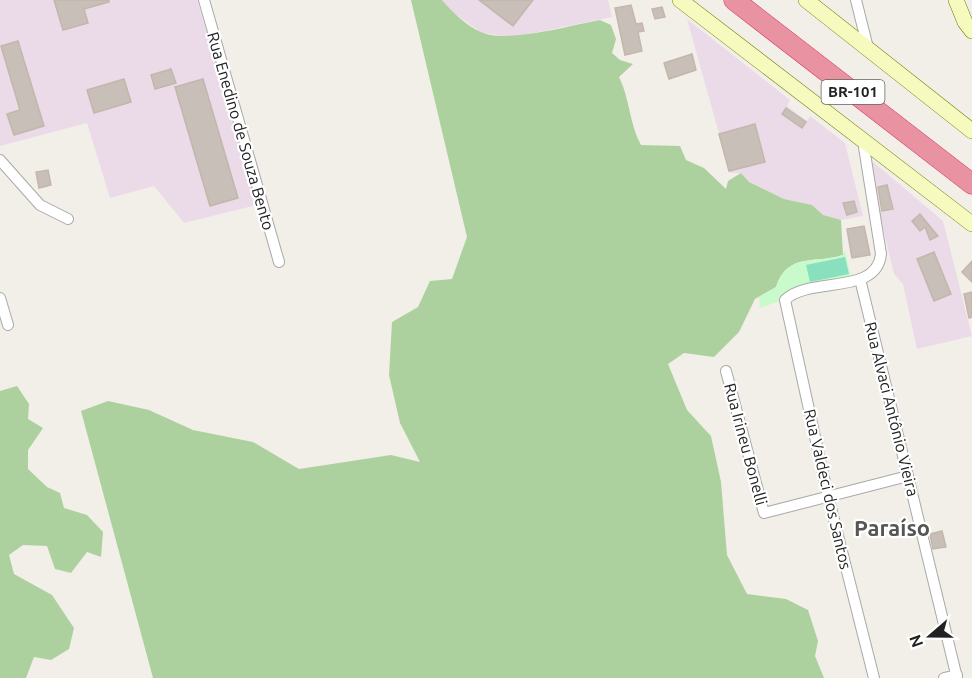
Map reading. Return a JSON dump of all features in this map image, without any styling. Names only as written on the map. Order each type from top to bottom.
[{"type":"highway","name":"BR-101","points":[[734,0],[972,184]]},
{"type":"highway","name":"BR-101","points":[[756,0],[972,167]]},
{"type":"main road","points":[[680,0],[972,224]]},
{"type":"main road","points":[[806,0],[972,131]]},
{"type":"main road","points":[[956,0],[972,31]]},
{"type":"street","name":"Rua Enedino de Souza Bento","points":[[204,0],[279,262]]},
{"type":"street","points":[[856,0],[868,48]]},
{"type":"street","points":[[860,279],[874,273],[881,254],[863,141]]},
{"type":"street","points":[[0,160],[26,186],[40,205],[68,219]]},
{"type":"street","name":"Rua Valdeci dos Santos","points":[[860,279],[797,292],[785,300],[828,496],[874,678]]},
{"type":"street","name":"Rua Alvaci Antônio Vieira","points":[[860,279],[957,677]]},
{"type":"street","points":[[0,298],[8,325]]},
{"type":"street","name":"Rua Irineu Bonelli","points":[[726,371],[764,513],[908,476]]},
{"type":"street","points":[[944,678],[957,677]]},
{"type":"shaded area","points":[[0,0],[197,0],[257,205],[184,223],[154,186],[110,198],[87,123],[0,146]]},
{"type":"shaded area","points":[[442,0],[608,0],[612,17],[514,37],[482,33],[450,10]]},
{"type":"shaded area","points":[[687,19],[790,100],[787,106],[807,121],[810,116],[845,143],[863,216],[841,220],[822,215],[812,205],[784,199],[749,182],[741,173],[730,173]]},
{"type":"shaded area","points":[[872,161],[943,221],[972,336],[917,349],[903,284],[894,274],[868,165]]},
{"type":"green space","points":[[411,0],[442,0],[470,26],[492,35],[522,35],[600,20],[611,25],[616,39],[612,53],[620,60],[633,64],[619,77],[641,145],[680,146],[686,160],[704,168],[726,189],[728,181],[741,173],[749,182],[784,199],[812,205],[823,215],[841,220],[843,255],[804,261],[787,268],[776,287],[755,299],[739,332],[714,357],[684,353],[668,364],[687,410],[711,436],[721,482],[727,555],[747,594],[786,599],[808,610],[818,641],[815,656],[824,678],[153,678],[81,411],[108,401],[149,410],[193,430],[253,442],[299,469],[391,455],[420,462],[400,423],[389,375],[392,322],[418,307],[430,281],[452,279],[467,237]]},
{"type":"green space","points":[[845,250],[851,277],[784,293],[780,301],[760,308],[759,297],[776,287],[787,268],[804,261],[843,255]]},
{"type":"green space","points":[[845,257],[849,274],[810,282],[806,265]]},
{"type":"green space","points":[[17,386],[29,404],[28,419],[43,428],[28,450],[28,469],[47,487],[60,493],[64,508],[87,515],[103,532],[101,557],[87,552],[71,573],[55,569],[47,546],[23,545],[9,555],[14,574],[52,595],[74,628],[69,649],[51,660],[34,657],[26,678],[0,678],[0,391]]},
{"type":"building","points":[[54,0],[109,0],[109,2],[84,9],[88,23],[63,30]]},
{"type":"building","points":[[479,0],[533,0],[513,26]]},
{"type":"building","points":[[631,5],[636,24],[642,23],[644,31],[638,32],[642,51],[625,55],[615,8]]},
{"type":"building","points":[[662,7],[665,17],[655,19],[652,9]]},
{"type":"building","points":[[18,41],[44,126],[14,135],[7,114],[20,110],[1,46]]},
{"type":"building","points":[[692,54],[696,70],[669,79],[664,63]]},
{"type":"building","points":[[171,69],[176,83],[155,89],[151,75]]},
{"type":"building","points":[[124,79],[131,102],[94,113],[87,90]]},
{"type":"building","points":[[203,79],[238,198],[210,206],[175,87]]},
{"type":"building","points":[[786,108],[806,122],[802,128],[782,114]]},
{"type":"building","points":[[755,124],[765,162],[729,171],[719,134]]},
{"type":"building","points":[[48,170],[51,185],[39,188],[36,172]]},
{"type":"building","points":[[887,185],[893,209],[882,211],[878,187]]},
{"type":"building","points":[[854,201],[857,212],[847,215],[843,203]]},
{"type":"building","points":[[920,214],[938,236],[930,240],[925,227],[920,231],[912,221]]},
{"type":"building","points":[[864,226],[870,255],[852,258],[847,229]]},
{"type":"building","points":[[934,252],[951,294],[934,301],[917,259]]},
{"type":"building","points":[[972,261],[972,282],[962,272]]},
{"type":"building","points":[[972,292],[972,317],[969,318],[964,294]]},
{"type":"building","points":[[942,531],[946,547],[933,549],[930,534]]},
{"type":"district","name":"Paraíso","points":[[892,528]]}]
